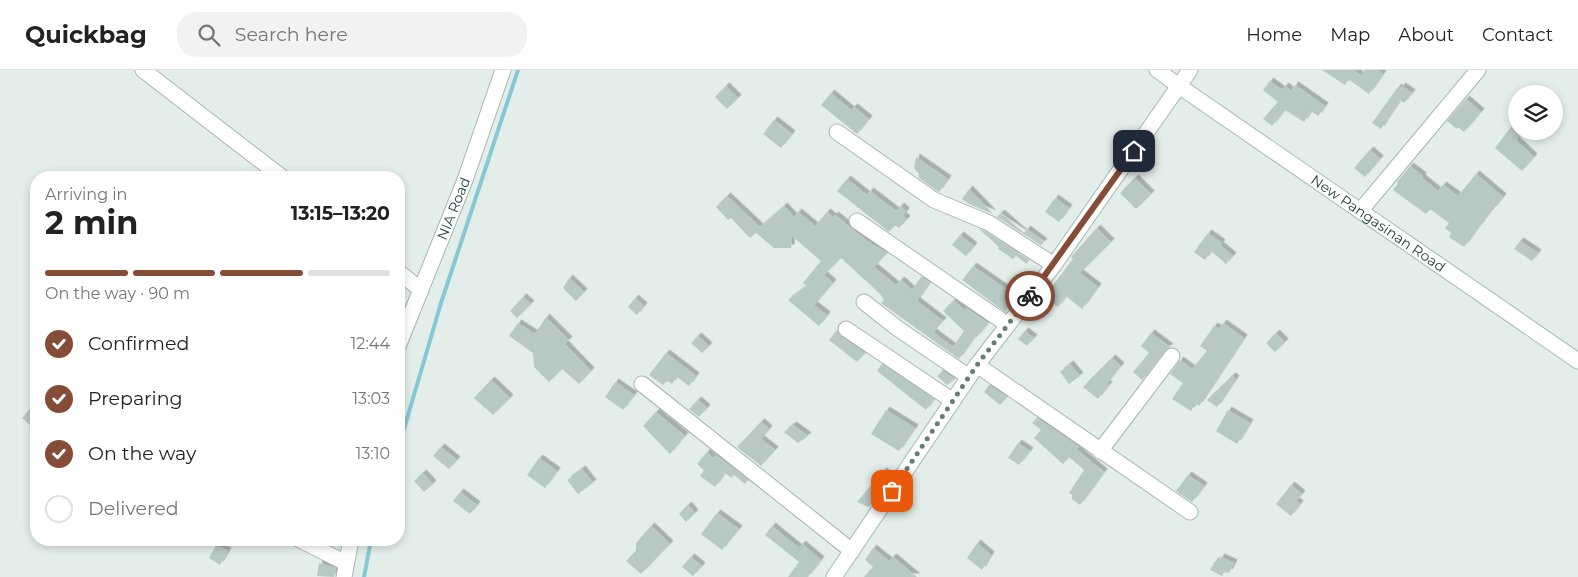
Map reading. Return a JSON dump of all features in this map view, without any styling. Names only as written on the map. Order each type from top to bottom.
[{"type":"street","points":[[143,70],[274,171]]},
{"type":"street","name":"NIA Road","points":[[405,329],[465,180],[503,70]]},
{"type":"street","name":"New Pangasinan Road","points":[[1157,70],[1578,361]]},
{"type":"street","points":[[834,577],[973,371],[1054,265],[1190,70]]},
{"type":"street","points":[[1361,210],[1478,70]]},
{"type":"street","points":[[837,132],[934,200],[989,223],[1054,265]]},
{"type":"street","points":[[857,221],[1008,325]]},
{"type":"street","points":[[405,277],[421,290]]},
{"type":"street","points":[[864,302],[897,328],[973,371],[1100,451],[1190,512]]},
{"type":"street","points":[[846,329],[953,401]]},
{"type":"street","points":[[1100,451],[1172,356]]},
{"type":"street","points":[[642,384],[852,551]]},
{"type":"street","points":[[309,546],[345,570],[350,546]]},
{"type":"building","points":[[1322,70],[1354,70],[1361,76],[1365,70],[1377,70],[1383,74],[1369,94],[1348,79],[1345,85]]},
{"type":"building","points":[[1270,81],[1282,90],[1285,86],[1291,91],[1295,85],[1325,106],[1318,116],[1311,111],[1304,122],[1285,110],[1272,126],[1263,119],[1278,102],[1263,90]]},
{"type":"building","points":[[726,86],[738,98],[727,109],[715,97]]},
{"type":"building","points":[[1402,86],[1412,93],[1404,103],[1400,100],[1381,129],[1372,123],[1398,87],[1400,89]]},
{"type":"building","points":[[831,93],[851,110],[854,107],[869,119],[857,134],[821,105]]},
{"type":"building","points":[[1466,99],[1481,112],[1464,132],[1447,121]]},
{"type":"building","points":[[774,120],[792,134],[781,148],[763,134]]},
{"type":"building","points":[[1508,131],[1508,140],[1516,140],[1534,157],[1522,171],[1495,148]]},
{"type":"building","points":[[1370,150],[1380,159],[1365,177],[1354,168]]},
{"type":"building","points":[[916,157],[948,179],[939,192],[919,178],[919,174],[914,168]]},
{"type":"building","points":[[1410,166],[1438,191],[1443,185],[1458,196],[1476,174],[1503,197],[1464,247],[1449,237],[1451,233],[1445,228],[1449,223],[1430,209],[1426,214],[1393,190]]},
{"type":"building","points":[[1135,178],[1151,194],[1136,209],[1120,193]]},
{"type":"building","points":[[847,179],[867,195],[870,191],[896,211],[901,206],[906,211],[903,216],[907,219],[899,228],[895,225],[889,232],[837,191]]},
{"type":"building","points":[[969,189],[993,214],[962,199]]},
{"type":"building","points":[[727,196],[760,227],[784,206],[794,217],[798,212],[815,226],[827,212],[833,217],[835,215],[867,241],[887,253],[874,267],[896,285],[901,280],[912,290],[921,277],[930,282],[917,301],[943,321],[933,332],[953,347],[964,331],[943,311],[954,300],[964,310],[966,308],[988,323],[977,337],[975,336],[959,359],[881,303],[884,300],[880,294],[841,258],[824,275],[833,283],[814,305],[827,315],[819,326],[788,300],[807,286],[803,283],[821,261],[792,236],[791,248],[774,248],[756,233],[750,238],[731,218],[728,220],[716,207]]},
{"type":"building","points":[[1055,198],[1069,208],[1059,222],[1045,212]]},
{"type":"building","points":[[1001,213],[1024,233],[1027,229],[1044,242],[1041,245],[997,217]]},
{"type":"building","points":[[978,228],[1029,260],[1027,264],[1016,256],[1013,259],[998,249],[999,247]]},
{"type":"building","points":[[1097,228],[1111,242],[1080,273],[1098,287],[1082,309],[1066,296],[1058,307],[1044,297],[1073,259],[1071,257]]},
{"type":"building","points":[[1208,233],[1222,243],[1220,245],[1233,256],[1226,264],[1211,251],[1205,260],[1194,252]]},
{"type":"building","points":[[960,235],[974,246],[966,256],[952,245]]},
{"type":"building","points":[[1520,241],[1538,253],[1532,261],[1514,249]]},
{"type":"building","points":[[973,266],[1016,296],[1005,312],[962,280]]},
{"type":"building","points":[[569,278],[584,292],[576,301],[563,288]]},
{"type":"building","points":[[523,297],[531,304],[517,318],[510,311]]},
{"type":"building","points":[[635,298],[644,306],[637,315],[628,307]]},
{"type":"building","points":[[546,317],[569,340],[565,344],[591,371],[579,384],[562,369],[549,382],[534,367],[533,353],[509,336],[518,323],[535,334]]},
{"type":"building","points":[[1223,323],[1244,338],[1199,406],[1196,403],[1191,411],[1172,399],[1183,383],[1170,374],[1180,360],[1192,369],[1207,351],[1200,346],[1214,326],[1219,329]]},
{"type":"building","points":[[837,330],[841,337],[865,353],[857,362],[829,340]]},
{"type":"building","points":[[1025,331],[1034,338],[1027,346],[1018,339]]},
{"type":"building","points":[[1151,333],[1170,347],[1165,350],[1142,380],[1133,372],[1149,353],[1141,346]]},
{"type":"building","points":[[1276,333],[1285,342],[1275,352],[1266,343]]},
{"type":"building","points":[[698,336],[709,346],[702,353],[691,343]]},
{"type":"building","points":[[666,353],[696,376],[689,386],[677,377],[672,384],[667,381],[663,385],[649,375]]},
{"type":"building","points":[[1112,358],[1121,366],[1107,383],[1109,385],[1098,399],[1083,387]]},
{"type":"building","points":[[882,364],[934,399],[926,410],[877,371]]},
{"type":"building","points":[[1070,364],[1080,376],[1069,384],[1060,372]]},
{"type":"building","points":[[943,371],[955,379],[947,385],[937,376]]},
{"type":"building","points":[[1232,376],[1236,379],[1217,407],[1207,400]]},
{"type":"building","points":[[491,380],[510,398],[493,415],[474,398]]},
{"type":"building","points":[[615,382],[634,395],[623,410],[605,397]]},
{"type":"building","points":[[989,385],[1007,397],[1000,405],[984,392]]},
{"type":"building","points":[[698,400],[707,408],[699,417],[689,409]]},
{"type":"building","points":[[30,409],[30,425],[22,418]]},
{"type":"building","points":[[886,410],[915,428],[899,451],[871,434]]},
{"type":"building","points":[[1228,410],[1250,423],[1237,444],[1216,431]]},
{"type":"building","points":[[656,412],[685,436],[670,454],[643,426]]},
{"type":"building","points":[[1037,418],[1079,447],[1076,449],[1104,472],[1080,505],[1072,499],[1072,495],[1069,493],[1084,470],[1069,457],[1063,464],[1034,438],[1041,430],[1032,423]]},
{"type":"building","points":[[761,422],[769,429],[761,439],[775,450],[761,466],[737,447]]},
{"type":"building","points":[[793,425],[808,436],[798,443],[784,432]]},
{"type":"building","points":[[1018,443],[1030,451],[1019,465],[1008,458]]},
{"type":"building","points":[[441,447],[457,460],[449,469],[433,456]]},
{"type":"building","points":[[707,452],[713,458],[716,455],[748,480],[745,484],[734,475],[731,478],[725,473],[715,487],[700,476],[704,470],[697,464]]},
{"type":"building","points":[[539,458],[557,471],[545,488],[527,475]]},
{"type":"building","points":[[582,469],[593,483],[578,494],[567,480]]},
{"type":"building","points":[[883,471],[891,476],[869,507],[857,502]]},
{"type":"building","points":[[423,473],[433,484],[424,492],[414,481]]},
{"type":"building","points":[[1188,475],[1204,486],[1192,502],[1176,491]]},
{"type":"building","points":[[1291,485],[1302,494],[1296,501],[1300,504],[1291,516],[1276,504]]},
{"type":"building","points":[[460,492],[477,505],[470,514],[453,501]]},
{"type":"building","points":[[688,505],[695,513],[686,522],[679,514]]},
{"type":"building","points":[[717,513],[739,529],[722,550],[701,534]]},
{"type":"building","points":[[651,526],[670,544],[641,574],[626,561],[636,551],[636,543]]},
{"type":"building","points":[[772,526],[799,548],[802,544],[821,560],[808,577],[788,577],[799,562],[765,535]]},
{"type":"building","points":[[977,543],[991,555],[982,570],[967,558]]},
{"type":"building","points":[[215,546],[228,551],[220,565],[209,558]]},
{"type":"building","points":[[873,548],[889,561],[893,557],[917,577],[864,577],[873,567],[865,560]]},
{"type":"building","points":[[691,557],[702,566],[693,576],[682,567]]},
{"type":"building","points":[[1221,557],[1234,563],[1229,573],[1225,571],[1222,576],[1210,570],[1215,561],[1218,562]]},
{"type":"building","points":[[319,563],[336,568],[334,577],[317,576]]},
{"type":"waterway","points":[[405,426],[441,303],[518,70]]},
{"type":"waterway","points":[[364,577],[370,546]]},
{"type":"way so far","points":[[892,491],[977,365],[1030,296]]},
{"type":"route","points":[[1030,296],[1134,151]]}]
